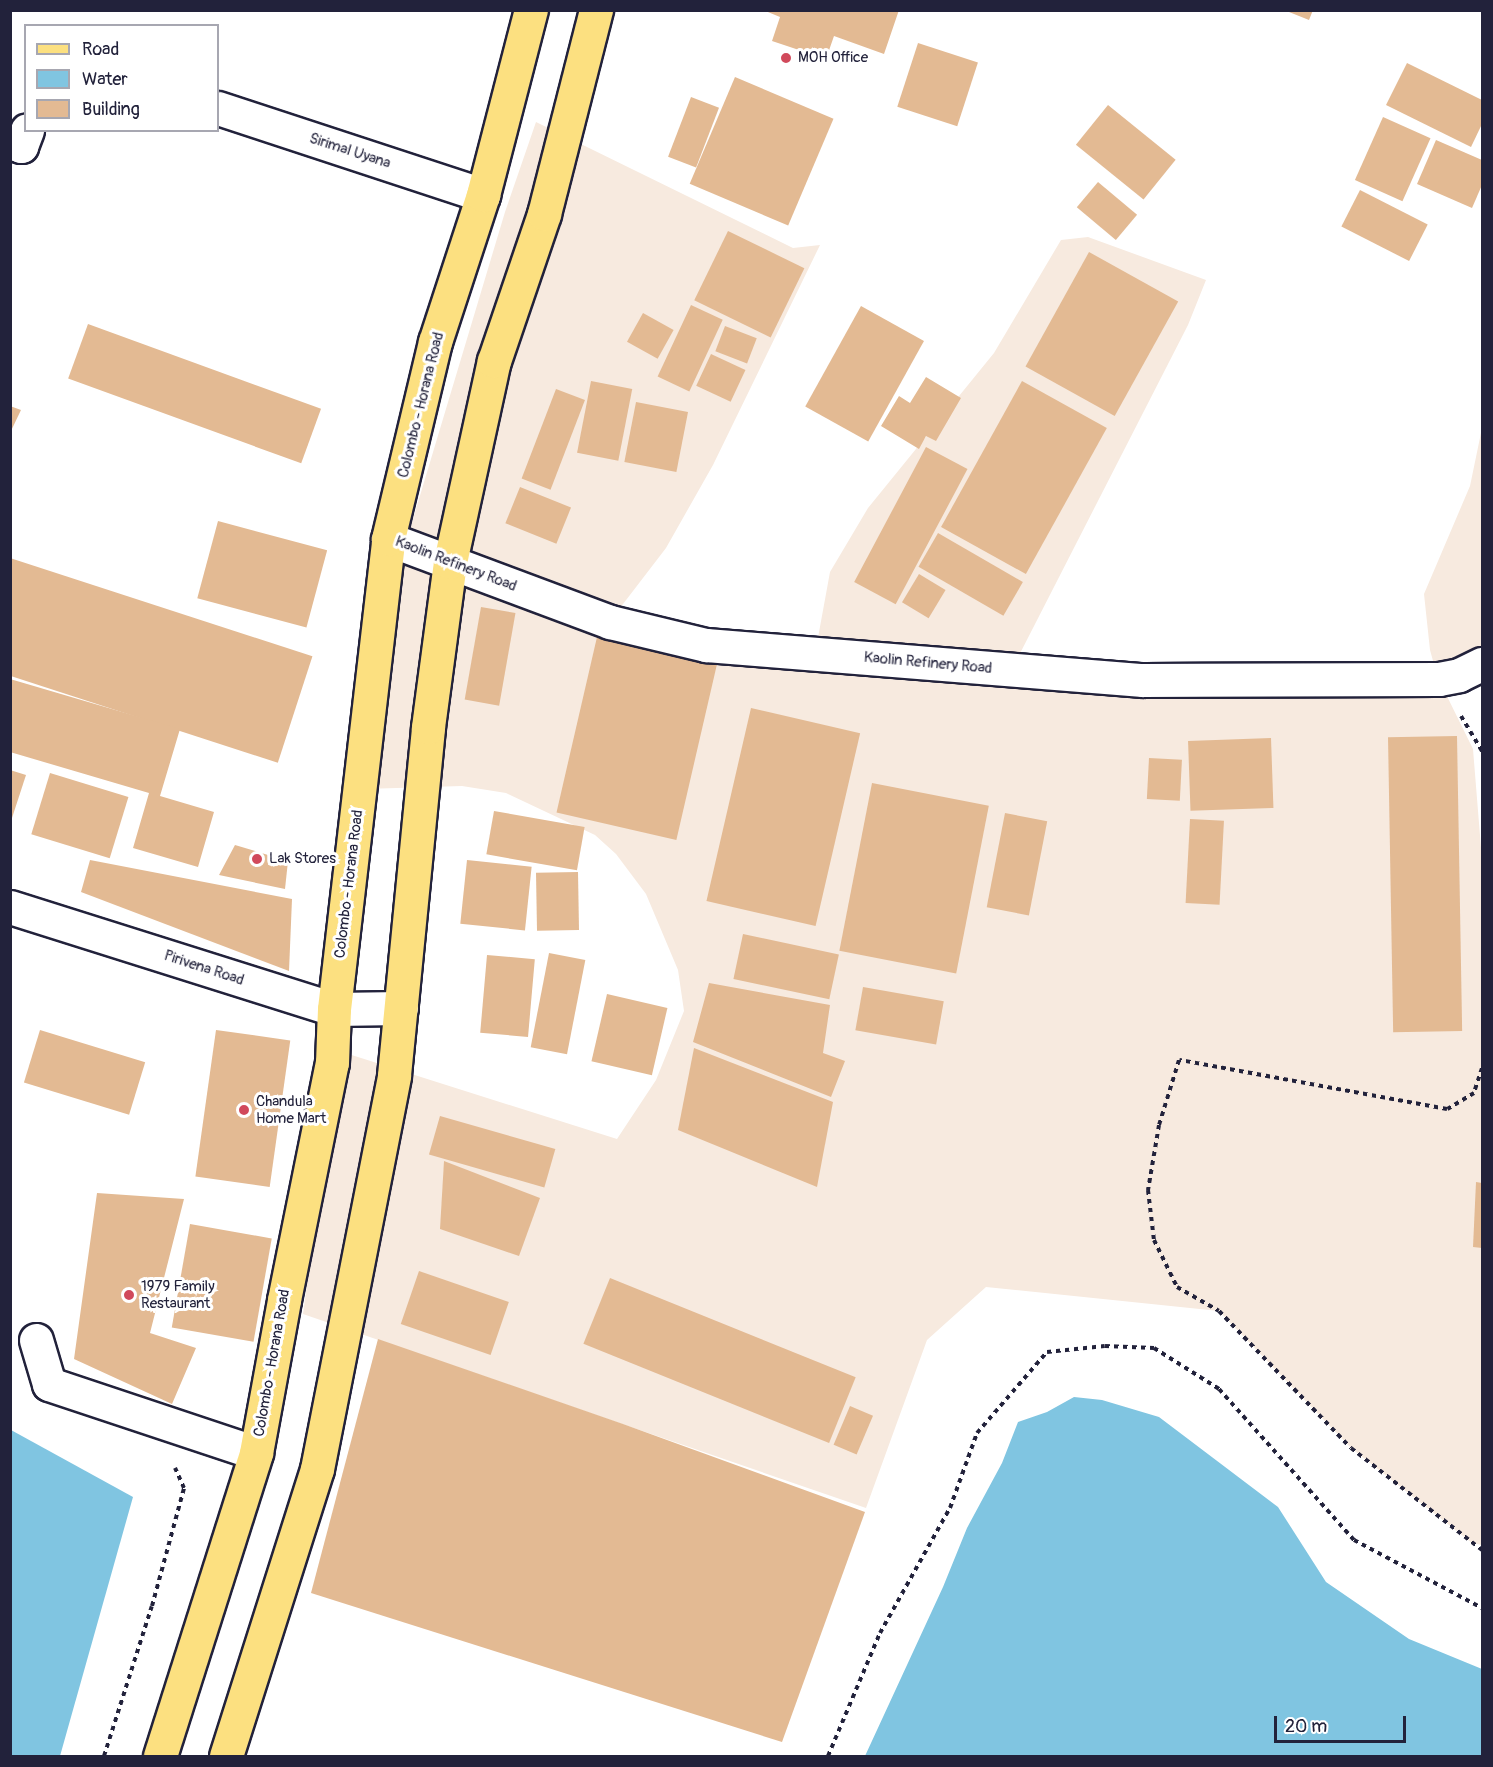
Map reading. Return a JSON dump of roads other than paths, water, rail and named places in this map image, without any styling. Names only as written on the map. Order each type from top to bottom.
[{"type":"main road","name":"Colombo - Horana Road","points":[[160,1756],[256,1453],[332,1063],[334,1009],[388,539],[435,342],[483,195],[531,10]]},
{"type":"main road","points":[[226,1756],[317,1469],[394,1075],[428,727],[450,562],[494,361],[544,213],[596,10]]},
{"type":"street","name":"Sirimal Uyana","points":[[219,108],[483,195]]},
{"type":"street","points":[[10,141],[21,146],[26,132]]},
{"type":"street","name":"Kaolin Refinery Road","points":[[388,539],[610,622],[706,645],[1143,680],[1438,679],[1459,675],[1482,664]]},
{"type":"street","name":"Pirivena Road","points":[[10,907],[334,1009],[401,1008]]},
{"type":"street","points":[[36,1340],[49,1384],[256,1453]]},
{"type":"water","points":[[1074,1397],[1102,1400],[1159,1417],[1278,1507],[1326,1582],[1409,1639],[1482,1669],[1482,1756],[865,1756],[943,1587],[967,1528],[1002,1463],[1018,1422],[1047,1412]]},
{"type":"water","points":[[11,1430],[133,1497],[60,1756],[11,1756]]},
{"type":"place","name":"MOH Office","points":[[786,58]]},
{"type":"place","name":"Lak Stores","points":[[257,859]]},
{"type":"place","name":"Chandula Home Mart","points":[[244,1110]]},
{"type":"place","name":"1979 Family Restaurant","points":[[129,1295]]}]
